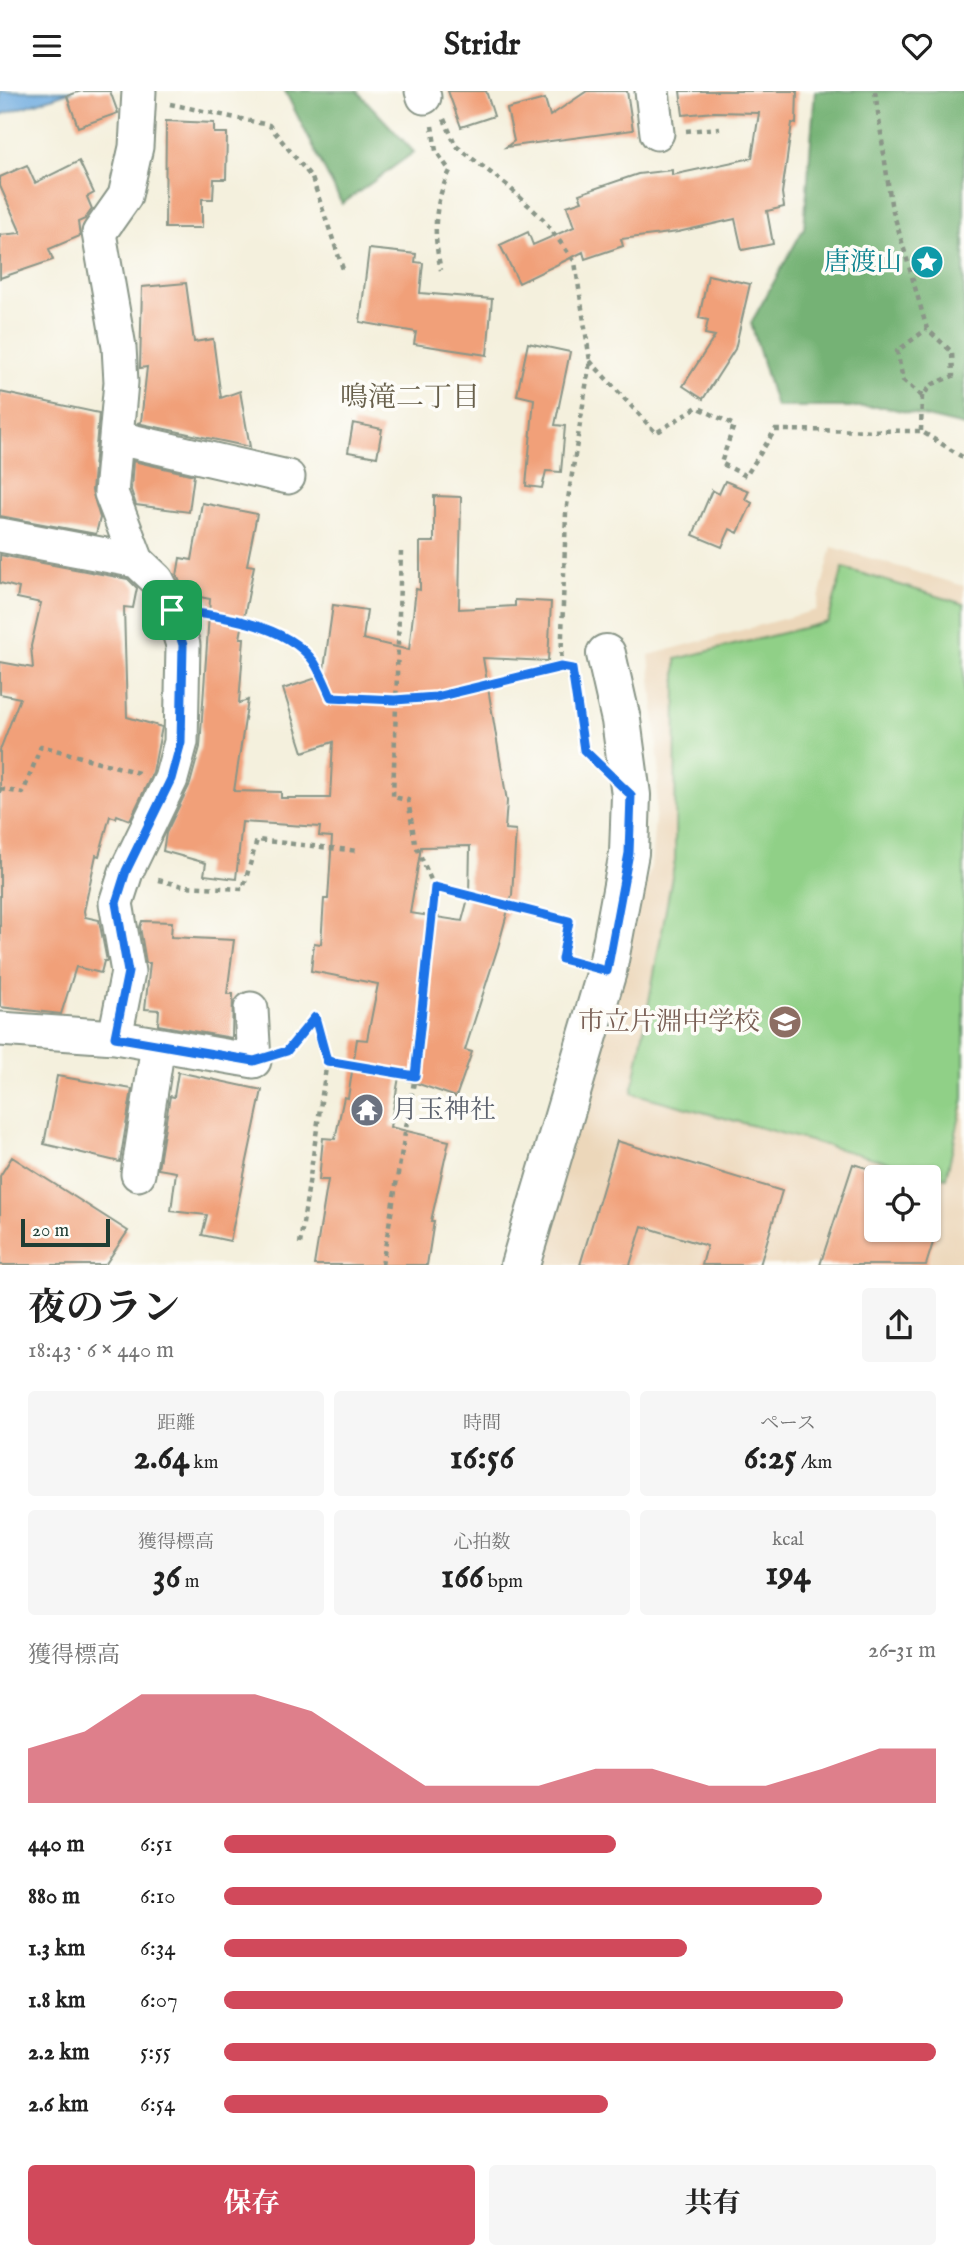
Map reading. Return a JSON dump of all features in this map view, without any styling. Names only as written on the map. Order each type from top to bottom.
[{"type":"street","points":[[652,91],[657,133]]},
{"type":"street","points":[[115,1037],[128,972],[116,903],[126,871],[171,779],[181,742],[183,645],[172,610],[157,580],[137,561],[111,493],[121,382],[119,347],[99,233],[124,196],[136,147],[139,94]]},
{"type":"street","points":[[118,437],[288,477]]},
{"type":"street","points":[[0,535],[137,561]]},
{"type":"street","points":[[520,1265],[607,971],[629,853],[631,795],[621,720],[606,654]]},
{"type":"street","points":[[0,1029],[115,1037],[254,1061],[251,1009]]},
{"type":"street","points":[[138,1174],[158,1045]]},
{"type":"path","points":[[875,91],[891,204],[927,329],[952,352],[953,376],[933,384],[922,396],[921,431]]},
{"type":"path","points":[[139,94],[269,125],[312,179],[344,272]]},
{"type":"path","points":[[427,97],[436,151],[450,171],[443,185],[433,229],[441,270]]},
{"type":"path","points":[[427,97],[456,146],[508,186],[543,219],[575,262],[590,361],[566,512],[561,667]]},
{"type":"path","points":[[922,396],[902,380],[897,351],[927,329]]},
{"type":"path","points":[[590,361],[656,433],[697,407],[734,425],[721,464],[746,476],[775,430],[921,431],[964,458]]},
{"type":"path","points":[[382,1265],[415,1076],[435,887],[415,843],[408,800],[393,797],[401,552]]},
{"type":"path","points":[[172,610],[228,617],[264,629],[298,646],[314,662],[331,697],[395,700],[436,697],[561,667],[572,669],[584,750],[594,759]]},
{"type":"path","points":[[0,789],[23,793],[41,746],[171,779]]},
{"type":"path","points":[[126,871],[183,886],[243,889],[257,840],[358,851]]},
{"type":"path","points":[[435,887],[569,921],[562,959],[607,971]]},
{"type":"path","points":[[254,1061],[287,1051],[315,1017],[327,1061],[300,1244]]},
{"type":"path","points":[[327,1061],[415,1076]]},
{"type":"shaded area","name":"市立片淵中学校","points":[[832,547],[964,586],[964,1265],[535,1265],[651,866],[659,768],[649,655],[816,610]]},
{"type":"green space","points":[[285,91],[357,91],[414,152],[342,204]]},
{"type":"green space","points":[[815,91],[964,91],[964,426],[885,407],[776,407],[751,323],[804,228]]},
{"type":"green space","name":"市立片淵中学校","points":[[843,568],[964,604],[964,1098],[946,1178],[941,1177],[941,1165],[898,1165],[632,1093],[675,860],[676,659],[828,622]]},
{"type":"water","points":[[0,91],[72,91],[0,115]]},
{"type":"building","points":[[81,91],[110,91],[118,113],[78,127],[67,96]]},
{"type":"building","points":[[448,91],[486,91],[494,116],[461,127]]},
{"type":"building","points":[[587,91],[627,91],[633,130],[506,147],[514,141],[507,109],[545,99],[550,116]]},
{"type":"building","points":[[680,91],[797,91],[796,124],[792,123],[782,193],[784,207],[767,211],[773,244],[742,250],[735,219],[678,232],[621,239],[623,246],[585,259],[583,252],[519,283],[500,245],[528,232],[533,245],[574,227],[567,206],[582,201],[579,194],[638,174],[672,170],[672,175],[752,158],[759,113],[714,112],[683,115]]},
{"type":"building","points":[[166,121],[214,123],[214,133],[227,133],[226,179],[214,179],[213,199],[202,199],[202,228],[165,228]]},
{"type":"building","points":[[79,161],[94,193],[87,197],[92,209],[85,219],[78,222],[80,236],[49,249],[53,260],[0,278],[0,235],[21,233],[0,186],[0,177],[27,165],[35,183]]},
{"type":"building","points":[[369,249],[416,254],[415,262],[423,263],[420,293],[492,299],[487,355],[414,344],[416,332],[360,322]]},
{"type":"building","points":[[708,275],[750,284],[735,349],[703,399],[683,386],[715,336],[705,334],[708,320],[699,318]]},
{"type":"building","points":[[186,283],[194,342],[213,339],[221,398],[240,391],[250,447],[137,423],[141,422],[147,367],[140,368],[142,287]]},
{"type":"building","points":[[528,343],[570,352],[555,425],[565,426],[561,472],[546,471],[542,488],[526,486],[534,399],[517,395]]},
{"type":"building","points":[[0,392],[99,413],[92,491],[100,518],[96,534],[0,516]]},
{"type":"building","points":[[353,423],[382,429],[377,457],[348,452]]},
{"type":"building","points":[[133,461],[194,475],[189,512],[136,505],[131,490]]},
{"type":"building","points":[[725,481],[749,491],[745,499],[752,503],[738,533],[730,529],[722,547],[693,535],[712,490],[719,494]]},
{"type":"building","points":[[434,496],[461,497],[459,609],[515,606],[515,600],[551,602],[548,661],[483,658],[507,801],[505,829],[516,830],[512,895],[465,1050],[472,1052],[456,1097],[399,1077],[390,1127],[449,1141],[431,1221],[434,1221],[427,1265],[314,1265],[328,1180],[319,1180],[323,1138],[335,1139],[344,1097],[348,1098],[357,1039],[367,1040],[378,984],[311,971],[314,943],[321,944],[324,899],[328,899],[332,837],[319,836],[320,827],[242,822],[236,879],[204,875],[206,863],[163,851],[166,833],[190,784],[200,747],[210,599],[186,594],[177,576],[180,558],[192,560],[202,503],[257,514],[247,565],[254,566],[240,638],[244,638],[239,703],[248,700],[234,791],[281,792],[281,798],[330,798],[333,742],[303,752],[283,689],[323,676],[333,605],[367,610],[363,639],[409,650],[416,589],[420,590],[420,542],[434,542]],"holes":[[[470,846],[469,895],[462,921],[410,913],[421,847]]]},
{"type":"building","points":[[0,555],[128,579],[137,588],[133,608],[124,607],[127,717],[162,727],[153,772],[130,820],[117,815],[116,818],[110,816],[99,856],[96,855],[84,911],[85,917],[99,920],[107,961],[104,961],[101,973],[76,967],[61,1014],[0,1007],[0,750],[20,698],[0,694],[0,662],[33,668],[31,646],[41,603],[17,598],[19,588],[0,583]]},
{"type":"building","points":[[142,921],[172,922],[171,937],[234,940],[227,994],[233,994],[232,1038],[158,1025],[159,1010],[145,1009],[150,963],[146,963],[140,927]]},
{"type":"building","points":[[178,1072],[262,1090],[230,1241],[202,1235],[207,1215],[171,1211],[176,1172],[158,1169],[170,1096],[174,1097]]},
{"type":"building","points":[[57,1076],[132,1089],[120,1162],[44,1144]]},
{"type":"building","points":[[617,1141],[782,1191],[760,1265],[702,1265],[707,1246],[642,1226],[630,1265],[580,1265]]},
{"type":"building","points":[[12,1157],[128,1231],[105,1265],[0,1265],[0,1176]]},
{"type":"building","points":[[853,1164],[864,1167],[864,1242],[933,1242],[926,1265],[820,1265]]},
{"type":"place","name":"唐渡山","points":[[927,262]]},
{"type":"place","name":"市立片淵中学校","points":[[785,1022]]},
{"type":"place","name":"月玉神社","points":[[367,1110]]},
{"type":"district","name":"鳴滝二丁目","points":[[410,398]]},
{"type":"route","points":[[172,610],[228,617],[264,629],[298,646],[314,662],[331,697],[395,700],[436,697],[561,667],[572,669],[584,750],[631,795],[629,853],[607,971],[562,959],[569,921],[435,887],[415,1076],[327,1061],[315,1017],[287,1051],[254,1061],[115,1037],[128,972],[116,903],[126,871],[144,840],[171,779],[181,742],[183,645],[172,610]]}]
